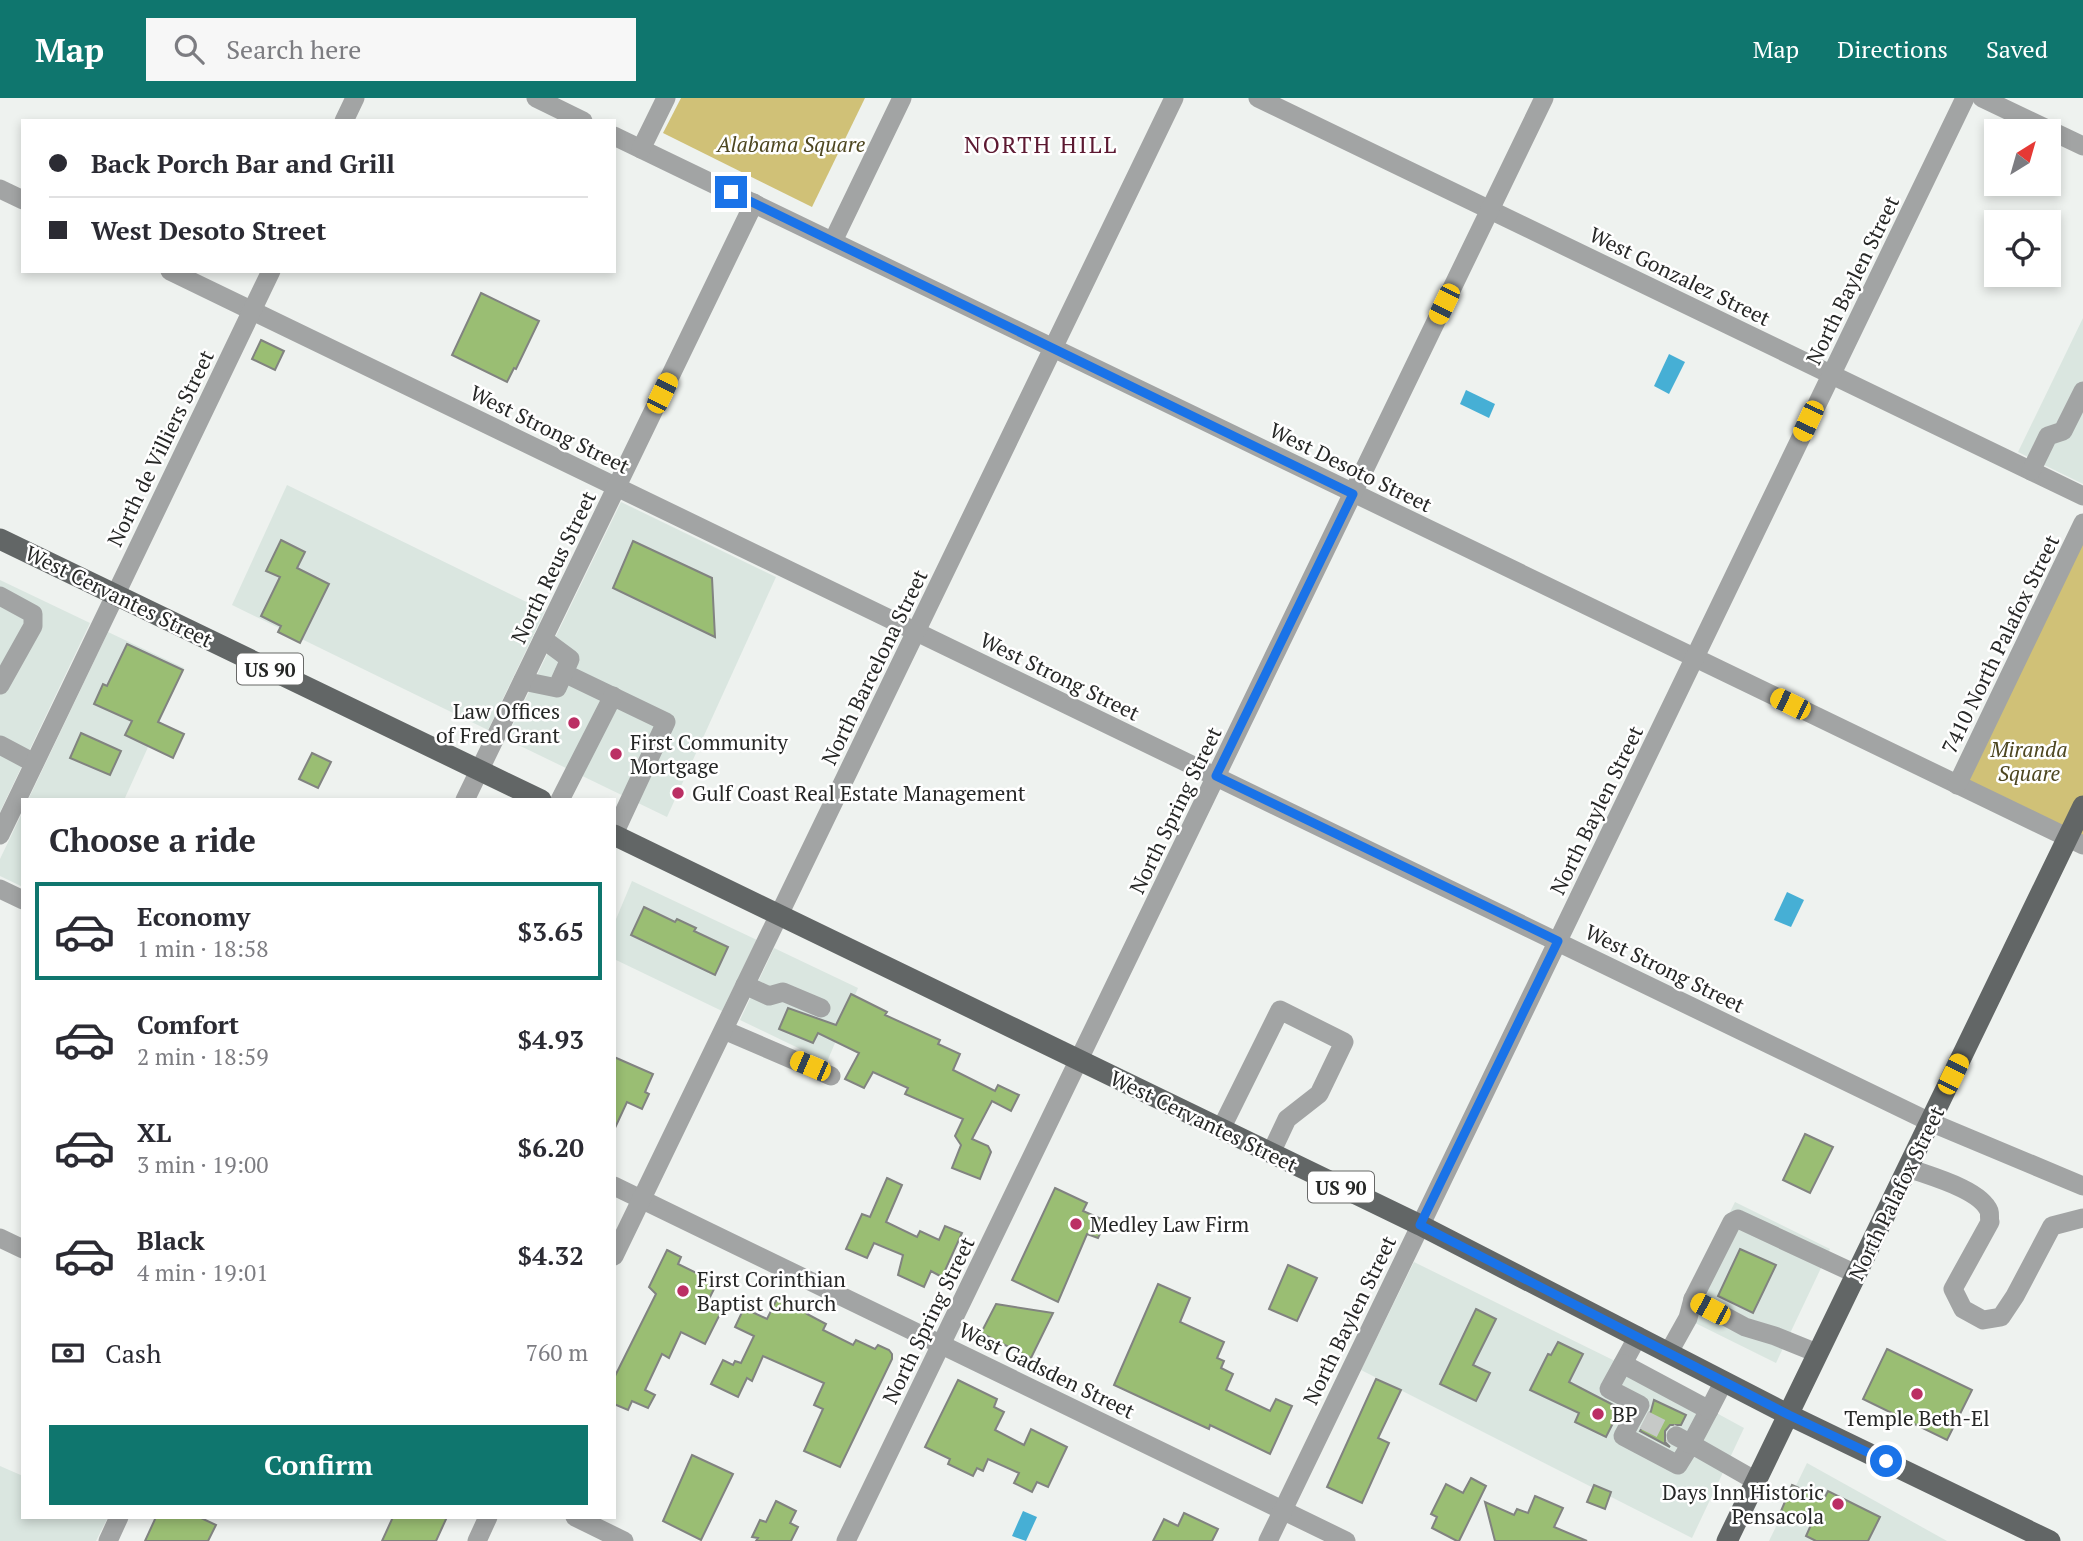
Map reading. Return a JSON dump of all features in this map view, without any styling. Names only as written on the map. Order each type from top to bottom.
[{"type":"main road","name":"West Cervantes Street","points":[[0,538],[537,798]]},
{"type":"main road","name":"North Palafox Street","points":[[1727,1541],[1930,1122],[2075,842],[2083,807]]},
{"type":"main road","name":"West Cervantes Street","points":[[616,836],[1420,1225],[1789,1415]]},
{"type":"main road","name":"US 90","points":[[1789,1415],[2050,1541]]},
{"type":"street","points":[[345,119],[355,98]]},
{"type":"street","points":[[536,98],[579,119]]},
{"type":"street","points":[[641,149],[666,98]]},
{"type":"street","points":[[833,241],[902,98]]},
{"type":"street","name":"North Barcelona Street","points":[[616,1251],[1174,98]]},
{"type":"street","name":"West Gonzalez Street","points":[[1258,98],[2083,496]]},
{"type":"street","name":"North Spring Street","points":[[846,1541],[1544,98]]},
{"type":"street","name":"North Baylen Street","points":[[1268,1541],[1965,98]]},
{"type":"street","points":[[1982,98],[2083,146]]},
{"type":"street","name":"West Desoto Street","points":[[616,137],[2075,842]]},
{"type":"street","points":[[0,189],[21,199]]},
{"type":"street","name":"North Reus Street","points":[[466,798],[754,203]]},
{"type":"street","name":"West Strong Street","points":[[174,273],[1930,1122],[2083,1186]]},
{"type":"street","name":"North de Villiers Street","points":[[0,835],[270,273]]},
{"type":"street","points":[[2031,471],[2048,436],[2063,431],[2083,391]]},
{"type":"street","name":"7410 North Palafox Street","points":[[1957,785],[2083,523]]},
{"type":"street","points":[[0,596],[33,614],[33,626],[0,685]]},
{"type":"street","points":[[523,681],[557,688],[570,659],[543,639]]},
{"type":"street","points":[[564,673],[666,722],[616,831]]},
{"type":"street","points":[[561,798],[613,696]]},
{"type":"street","points":[[0,745],[34,762]]},
{"type":"street","points":[[0,889],[21,899]]},
{"type":"street","points":[[746,985],[769,996],[783,992],[821,1008]]},
{"type":"street","points":[[1221,1129],[1280,1010],[1344,1042],[1319,1094],[1287,1119],[1270,1153]]},
{"type":"street","points":[[724,1030],[831,1076]]},
{"type":"street","points":[[1908,1168],[1964,1189],[1981,1200],[1989,1211],[1990,1222],[1953,1289],[1963,1309],[1983,1320],[2001,1317],[2052,1226],[2083,1218]]},
{"type":"street","name":"West Gadsden Street","points":[[616,1187],[1346,1541]]},
{"type":"street","points":[[1669,1352],[1688,1318],[1693,1300],[1731,1222],[1738,1219],[1856,1273]]},
{"type":"street","points":[[0,1238],[21,1248]]},
{"type":"street","points":[[1693,1300],[1745,1327],[1817,1353]]},
{"type":"street","points":[[1638,1336],[1609,1389],[1640,1405],[1639,1418],[1623,1436],[1678,1465],[1683,1440],[1709,1410],[1724,1381]]},
{"type":"street","points":[[1623,1364],[1709,1410]]},
{"type":"street","points":[[1683,1440],[1756,1481]]},
{"type":"street","points":[[107,1541],[118,1519]]},
{"type":"street","points":[[477,1541],[487,1519]]},
{"type":"street","points":[[579,1519],[624,1541]]},
{"type":"shaded area","points":[[2083,318],[2083,484],[2018,452]]},
{"type":"shaded area","points":[[287,485],[545,611],[488,730],[232,605]]},
{"type":"shaded area","points":[[621,502],[776,577],[667,817],[506,739]]},
{"type":"shaded area","points":[[0,580],[90,623],[0,812]]},
{"type":"shaded area","points":[[108,632],[184,668],[125,798],[29,798]]},
{"type":"shaded area","points":[[21,815],[21,886],[0,876],[0,859]]},
{"type":"shaded area","points":[[632,881],[757,940],[722,1011],[616,960],[616,919]]},
{"type":"shaded area","points":[[774,948],[858,988],[827,1062],[740,1020]]},
{"type":"shaded area","points":[[1735,1202],[1830,1249],[1776,1363],[1679,1315]]},
{"type":"shaded area","points":[[1414,1262],[1676,1391],[1744,1428],[1692,1538],[1361,1370]]},
{"type":"shaded area","points":[[1807,1463],[1947,1541],[1769,1541]]},
{"type":"shaded area","points":[[0,1466],[21,1475],[21,1519],[107,1519],[96,1541],[0,1541]]},
{"type":"green space","name":"Alabama Square","points":[[681,98],[865,98],[812,207],[663,133]]},
{"type":"green space","name":"Miranda Square","points":[[2083,523],[2083,845],[1957,785]]},
{"type":"water","points":[[1669,354],[1685,362],[1669,394],[1654,386]]},
{"type":"water","points":[[1466,390],[1495,404],[1489,418],[1460,404]]},
{"type":"water","points":[[1787,892],[1804,900],[1791,927],[1774,920]]},
{"type":"water","points":[[1023,1511],[1037,1517],[1026,1541],[1012,1536]]},
{"type":"building","points":[[481,293],[539,321],[507,382],[452,355]]},
{"type":"building","points":[[261,340],[284,351],[275,370],[252,359]]},
{"type":"building","points":[[281,540],[305,552],[297,568],[329,584],[300,643],[278,632],[281,626],[261,616],[280,577],[266,571]]},
{"type":"building","points":[[633,541],[712,578],[715,637],[613,588]]},
{"type":"building","points":[[127,644],[183,670],[158,722],[184,734],[173,758],[125,735],[132,721],[94,704],[103,684],[107,686]]},
{"type":"building","points":[[81,733],[121,751],[110,775],[70,758]]},
{"type":"building","points":[[312,753],[331,762],[318,788],[299,779]]},
{"type":"building","points":[[644,907],[675,922],[677,919],[696,928],[694,931],[728,947],[715,975],[631,935]]},
{"type":"building","points":[[851,994],[887,1012],[885,1015],[940,1040],[938,1044],[960,1054],[953,1070],[995,1091],[998,1085],[1019,1095],[1011,1111],[992,1101],[972,1139],[988,1146],[991,1152],[980,1179],[952,1168],[961,1145],[955,1136],[963,1119],[905,1094],[908,1088],[873,1072],[864,1088],[845,1079],[859,1053],[818,1033],[813,1043],[779,1029],[788,1008],[836,1025]]},
{"type":"building","points":[[616,1058],[653,1074],[645,1092],[649,1094],[642,1109],[627,1102],[616,1126]]},
{"type":"building","points":[[1805,1134],[1833,1147],[1810,1193],[1783,1180]]},
{"type":"building","points":[[887,1178],[902,1185],[886,1222],[917,1237],[920,1231],[939,1240],[945,1226],[962,1233],[942,1277],[931,1271],[924,1287],[898,1275],[903,1255],[874,1243],[867,1258],[846,1249],[862,1214],[870,1217]]},
{"type":"building","points":[[1055,1188],[1087,1203],[1083,1211],[1106,1221],[1098,1238],[1087,1234],[1058,1302],[1012,1280]]},
{"type":"building","points":[[1740,1249],[1776,1265],[1753,1313],[1718,1296]]},
{"type":"building","points":[[667,1250],[681,1257],[678,1264],[717,1283],[707,1303],[722,1310],[705,1344],[681,1332],[669,1358],[662,1354],[645,1390],[655,1395],[648,1408],[632,1401],[628,1410],[616,1405],[616,1374],[656,1294],[649,1287]]},
{"type":"building","points":[[1288,1265],[1317,1278],[1297,1321],[1269,1309]]},
{"type":"building","points":[[1158,1284],[1190,1298],[1180,1322],[1224,1342],[1217,1358],[1224,1361],[1221,1368],[1233,1374],[1226,1390],[1270,1411],[1276,1399],[1292,1406],[1270,1454],[1210,1425],[1209,1429],[1114,1385]]},
{"type":"building","points":[[778,1297],[809,1312],[807,1314],[826,1324],[823,1330],[853,1345],[856,1340],[875,1349],[878,1345],[892,1354],[840,1467],[804,1451],[823,1409],[814,1405],[824,1383],[763,1356],[752,1381],[747,1378],[738,1397],[711,1384],[723,1360],[733,1365],[735,1361],[741,1363],[754,1336],[735,1327],[744,1308],[767,1319]]},
{"type":"building","points":[[996,1304],[1053,1313],[1031,1358],[981,1333]]},
{"type":"building","points":[[1476,1309],[1496,1319],[1473,1365],[1490,1373],[1476,1401],[1440,1384]]},
{"type":"building","points":[[1558,1342],[1583,1354],[1569,1382],[1623,1410],[1606,1437],[1575,1422],[1579,1413],[1530,1390],[1548,1354],[1551,1355]]},
{"type":"building","name":"Temple Beth-El","points":[[1887,1349],[1972,1390],[1947,1440],[1863,1399]]},
{"type":"building","points":[[1376,1379],[1401,1390],[1378,1438],[1389,1443],[1362,1503],[1327,1487]]},
{"type":"building","points":[[958,1380],[997,1399],[994,1407],[1004,1412],[995,1430],[1024,1445],[1031,1429],[1067,1447],[1048,1487],[1037,1482],[1032,1492],[1014,1483],[1019,1473],[988,1459],[983,1471],[977,1468],[973,1476],[948,1464],[950,1459],[925,1447]]},
{"type":"building","points":[[1654,1400],[1686,1415],[1681,1425],[1670,1425],[1665,1431],[1665,1442],[1670,1447],[1640,1431]]},
{"type":"building","points":[[692,1455],[733,1474],[701,1540],[663,1521]]},
{"type":"building","points":[[1471,1478],[1486,1486],[1457,1541],[1432,1528],[1437,1517],[1431,1514],[1446,1484],[1463,1493]]},
{"type":"building","points":[[1594,1485],[1611,1492],[1605,1509],[1587,1502]]},
{"type":"building","name":"Days Inn Historic Pensacola","points":[[1792,1485],[1824,1499],[1828,1491],[1880,1517],[1868,1541],[1816,1541],[1806,1536],[1811,1525],[1781,1511]]},
{"type":"building","points":[[1535,1496],[1563,1508],[1554,1527],[1587,1541],[1495,1541],[1485,1502],[1514,1515],[1517,1509],[1528,1513]]},
{"type":"building","points":[[776,1501],[796,1511],[790,1523],[798,1527],[791,1541],[756,1541],[758,1538],[752,1537],[760,1520],[766,1522]]},
{"type":"building","points":[[1184,1513],[1218,1529],[1212,1541],[1153,1541],[1164,1519],[1178,1526]]},
{"type":"building","points":[[155,1519],[203,1519],[216,1525],[208,1541],[145,1541]]},
{"type":"building","points":[[392,1519],[446,1519],[436,1541],[382,1541]]},
{"type":"tunnel","points":[[1644,1420],[1676,1436]]},
{"type":"place","name":"Law Offices of Fred Grant","points":[[574,723]]},
{"type":"place","name":"First Community Mortgage","points":[[616,754]]},
{"type":"place","name":"Gulf Coast Real Estate Management","points":[[678,793]]},
{"type":"place","name":"Medley Law Firm","points":[[1076,1224]]},
{"type":"place","name":"First Corinthian Baptist Church","points":[[683,1291]]},
{"type":"place","name":"Temple Beth-El","points":[[1917,1394]]},
{"type":"place","name":"BP","points":[[1598,1414]]},
{"type":"place","name":"Days Inn Historic Pensacola","points":[[1838,1504]]},
{"type":"district","name":"NORTH HILL","points":[[1041,144]]},
{"type":"route","points":[[731,192],[1353,494],[1216,776],[1558,941],[1420,1225],[1789,1415],[1886,1461]]}]
